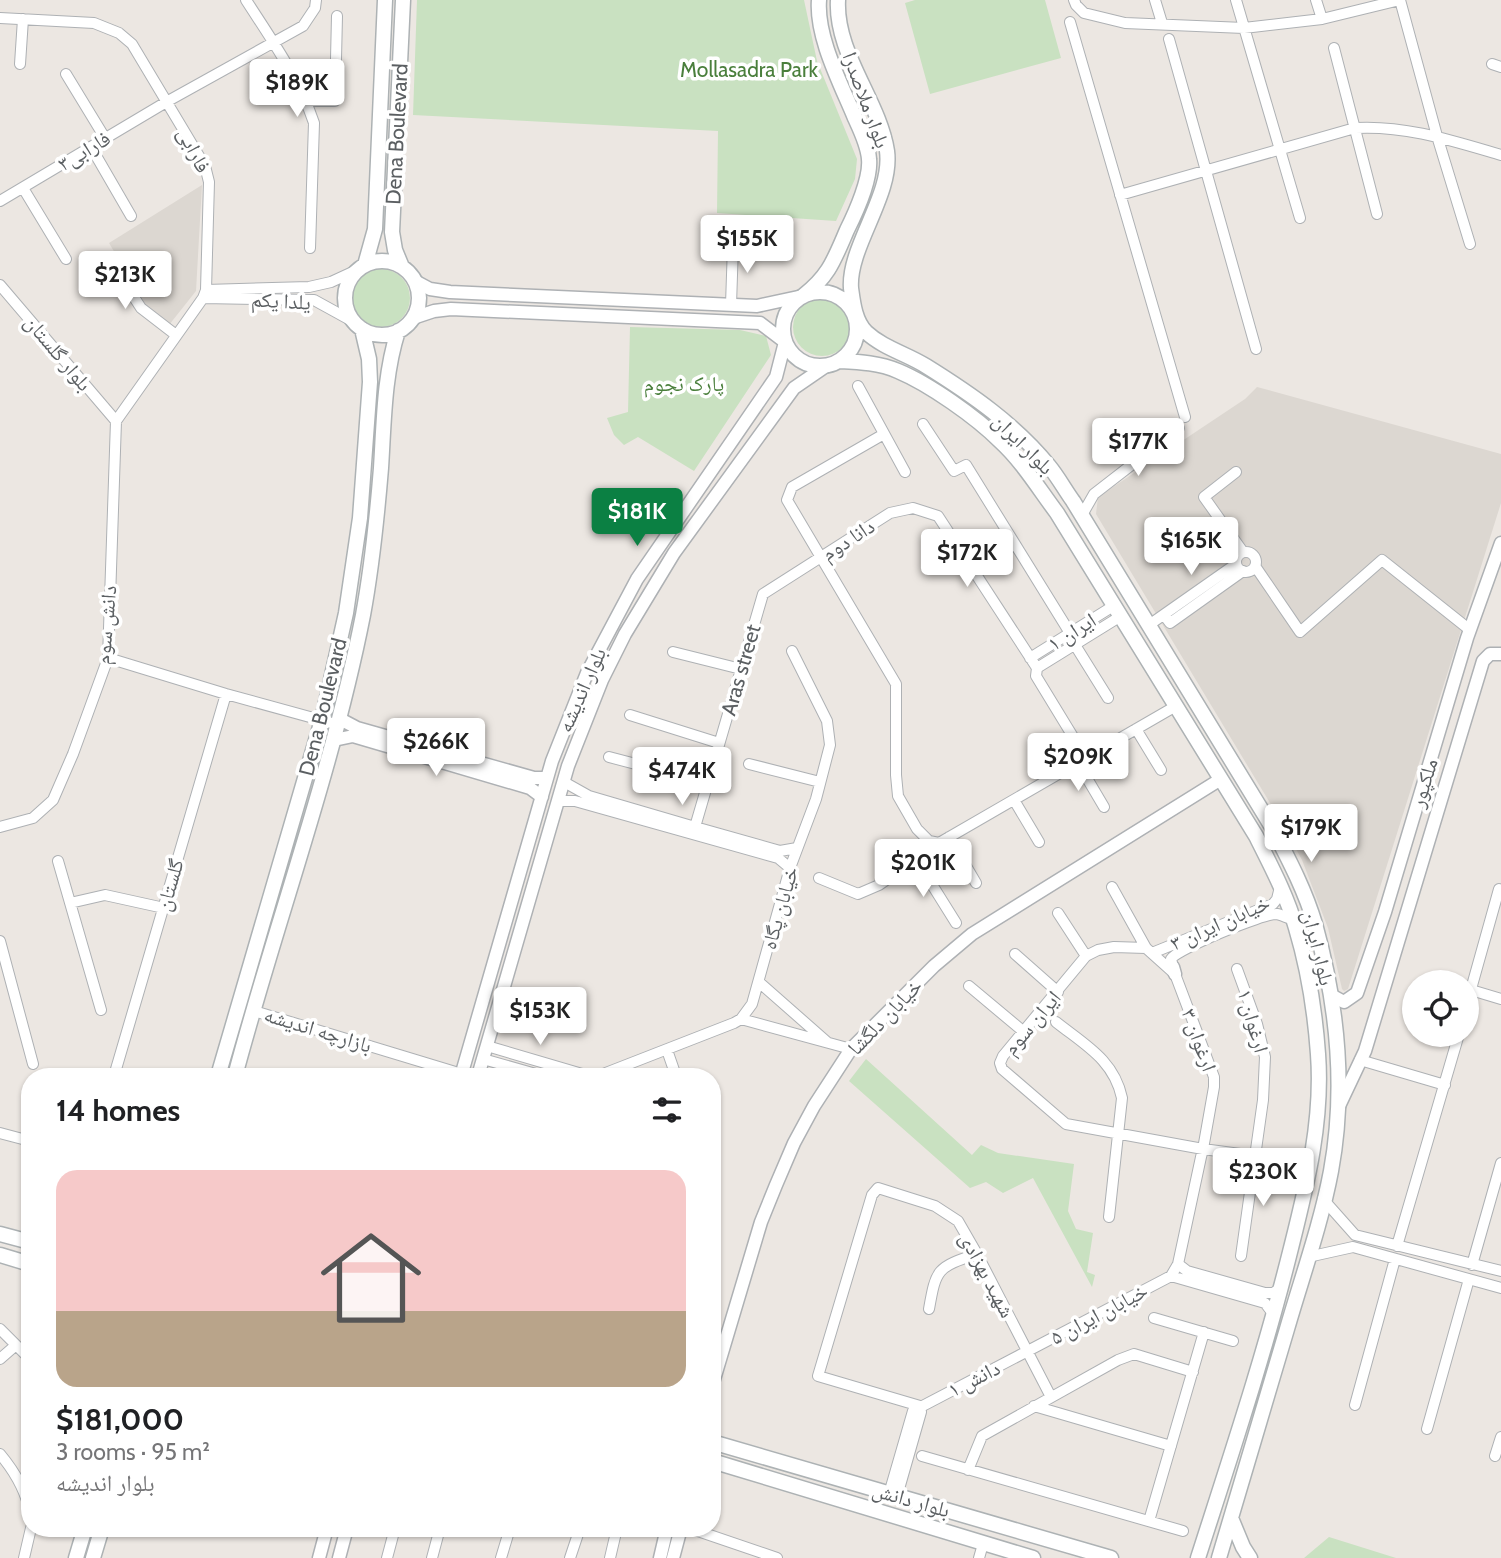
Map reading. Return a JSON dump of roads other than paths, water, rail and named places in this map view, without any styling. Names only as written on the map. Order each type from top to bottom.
[{"type":"main road","name":"Dena Boulevard","points":[[361,267],[375,229],[385,0]]},
{"type":"main road","name":"Dena Boulevard","points":[[402,267],[392,232],[404,0]]},
{"type":"main road","name":"بلوار ملاصدرا","points":[[803,296],[822,281],[838,250],[868,175],[869,166],[864,139],[823,33],[820,0]]},
{"type":"main road","name":"بلوار ملاصدرا","points":[[838,0],[847,48],[882,133],[887,163],[874,211],[853,269],[851,286],[857,321]]},
{"type":"main road","points":[[384,261],[402,267],[415,281],[419,300],[413,318],[398,331],[380,335],[358,326],[348,313],[346,290],[350,279],[361,267],[384,261]]},
{"type":"main road","points":[[825,292],[836,295],[853,310],[857,321],[855,344],[849,354],[833,364],[816,366],[797,358],[785,342],[783,331],[788,311],[803,296],[825,292]]},
{"type":"main road","name":"بلوار ایران","points":[[857,321],[867,333],[892,349],[922,363],[968,392],[1013,429],[1049,466],[1082,515],[1272,827],[1296,873],[1315,923],[1331,995],[1338,1054],[1338,1110],[1331,1171],[1219,1558]]},
{"type":"main road","name":"Dena Boulevard","points":[[220,1068],[322,720],[346,612],[360,517],[370,382],[369,359],[358,326]]},
{"type":"main road","name":"Dena Boulevard","points":[[237,1068],[339,722],[371,568],[386,383],[390,356],[398,331]]},
{"type":"main road","name":"بلوار ایران","points":[[833,364],[868,362],[898,370],[956,407],[1001,441],[1057,513],[1221,779],[1255,836],[1293,920],[1312,999],[1319,1055],[1318,1109],[1312,1167],[1258,1370],[1198,1558]]},
{"type":"main road","points":[[956,407],[959,399],[968,392]]},
{"type":"main road","points":[[0,1234],[21,1240]]},
{"type":"main road","points":[[0,1255],[21,1261]]},
{"type":"main road","points":[[1258,1370],[1273,1375]]},
{"type":"main road","name":"بلوار دانش","points":[[721,1445],[1111,1558]]},
{"type":"main road","name":"بلوار دانش","points":[[721,1464],[981,1551],[1032,1558]]},
{"type":"main road","points":[[1231,1518],[1250,1558]]},
{"type":"main road","points":[[76,1558],[82,1537]]},
{"type":"main road","points":[[93,1558],[99,1537]]},
{"type":"street","points":[[246,0],[306,101],[314,123],[310,248]]},
{"type":"street","name":"فارابی۳","points":[[0,201],[168,101],[303,26],[315,8],[316,0]]},
{"type":"street","points":[[1155,0],[1161,23]]},
{"type":"street","points":[[1236,0],[1300,218]]},
{"type":"street","points":[[1316,0],[1322,19]]},
{"type":"street","points":[[1075,2],[1084,13],[1125,23],[1244,28],[1322,19],[1400,0],[1469,244]]},
{"type":"street","points":[[306,101],[335,101],[337,16]]},
{"type":"street","name":"فارابی","points":[[0,18],[94,23],[119,33],[132,44],[205,166],[209,182],[204,294]]},
{"type":"street","points":[[20,64],[23,19]]},
{"type":"street","points":[[1070,22],[1185,417]]},
{"type":"street","points":[[1169,39],[1256,349]]},
{"type":"street","points":[[1334,48],[1377,214]]},
{"type":"street","points":[[66,74],[105,138]]},
{"type":"street","points":[[1120,195],[1355,128],[1381,127],[1437,136],[1501,155]]},
{"type":"street","points":[[91,147],[131,216]]},
{"type":"street","points":[[23,188],[66,259]]},
{"type":"street","points":[[731,305],[733,245]]},
{"type":"street","points":[[108,257],[141,308],[176,335]]},
{"type":"street","name":"یلدا یکم","points":[[204,294],[309,287],[331,282],[361,267]]},
{"type":"street","points":[[415,281],[430,289],[450,292],[731,305],[757,306],[803,296]]},
{"type":"street","name":"بلوار گلستان","points":[[0,285],[116,421]]},
{"type":"street","points":[[116,421],[204,294]]},
{"type":"street","name":"یلدا یکم","points":[[204,294],[314,300],[358,326]]},
{"type":"street","points":[[413,318],[450,309],[760,323],[785,342]]},
{"type":"street","name":"بلوار اندیشه","points":[[464,1068],[547,778],[566,721],[610,626],[660,543],[776,377],[785,342]]},
{"type":"street","name":"بلوار اندیشه","points":[[480,1068],[558,801],[582,727],[602,680],[651,588],[674,552],[778,409],[794,388],[833,364]]},
{"type":"street","points":[[858,386],[905,472]]},
{"type":"street","name":"دانش سوم","points":[[0,827],[33,818],[53,800],[108,658],[116,421]]},
{"type":"street","points":[[923,424],[954,471],[966,465],[1070,633]]},
{"type":"street","points":[[1082,515],[1094,494],[1179,428]]},
{"type":"street","points":[[884,434],[792,487],[787,500],[896,684],[895,775],[898,796],[917,829],[929,841],[944,840]]},
{"type":"street","points":[[1236,472],[1204,497],[1243,552],[1253,554],[1256,559],[1255,566],[1250,571],[1240,568]]},
{"type":"street","name":"دانا دوم","points":[[762,594],[890,513],[912,508],[938,516],[1037,668],[1036,676],[1082,760],[1104,807]]},
{"type":"street","name":"ملکپور","points":[[1331,995],[1344,1002],[1357,993],[1385,912],[1470,630],[1501,543]]},
{"type":"street","points":[[972,569],[1015,544]]},
{"type":"street","points":[[1240,568],[1237,557],[1243,552]]},
{"type":"street","points":[[1255,566],[1300,632],[1382,560],[1470,630]]},
{"type":"street","points":[[1149,625],[1164,615],[1170,623],[1240,568]]},
{"type":"street","name":"Aras street","points":[[695,827],[762,594]]},
{"type":"street","name":"ایران ۱","points":[[1030,658],[1070,633],[1118,611]]},
{"type":"street","name":"ایران ۱","points":[[1037,668],[1074,645],[1118,611]]},
{"type":"street","points":[[1074,645],[1108,698]]},
{"type":"street","name":"خیابان پگاه","points":[[741,1018],[752,1004],[760,983],[790,868],[816,799],[830,745],[827,721],[792,651]]},
{"type":"street","points":[[673,652],[741,669]]},
{"type":"street","name":"ملکپور","points":[[1338,1110],[1360,1060],[1483,661],[1490,653],[1501,654]]},
{"type":"street","points":[[108,658],[226,694],[322,720],[339,722],[534,778],[547,778]]},
{"type":"street","name":"گلستان","points":[[116,1068],[226,694]]},
{"type":"street","points":[[819,878],[858,894],[879,885],[944,840],[1176,706]]},
{"type":"street","points":[[630,715],[719,743]]},
{"type":"street","points":[[1136,729],[1161,770]]},
{"type":"street","points":[[334,740],[353,736],[530,788],[542,797]]},
{"type":"street","points":[[609,757],[708,783]]},
{"type":"street","points":[[749,764],[820,782]]},
{"type":"street","name":"خیابان دلگشا","points":[[721,1356],[761,1222],[776,1185],[814,1106],[850,1049],[934,966],[972,934],[1221,779]]},
{"type":"street","points":[[564,782],[589,796],[695,827],[780,851],[797,849]]},
{"type":"street","points":[[1014,800],[1039,842]]},
{"type":"street","points":[[558,801],[575,801],[778,858],[790,868]]},
{"type":"street","points":[[944,840],[976,883]]},
{"type":"street","points":[[916,859],[956,923]]},
{"type":"street","points":[[58,860],[101,1010]]},
{"type":"street","points":[[1112,887],[1149,950],[1174,970]]},
{"type":"street","name":"خیابان ایران ۳","points":[[1149,950],[1273,904],[1277,900],[1280,887]]},
{"type":"street","points":[[1477,970],[1499,889]]},
{"type":"street","points":[[70,903],[105,895],[164,908]]},
{"type":"street","points":[[1058,913],[1086,956],[1114,947],[1149,950]]},
{"type":"street","name":"خیابان ایران ۳","points":[[1174,970],[1171,959],[1175,953],[1209,937],[1276,914],[1293,920]]},
{"type":"street","points":[[0,941],[4,970],[33,1064]]},
{"type":"street","points":[[1015,954],[1058,992]]},
{"type":"street","name":"ایران سوم","points":[[1086,956],[1003,1056],[1000,1063],[1002,1069],[1060,1121],[1203,1149],[1255,1156]]},
{"type":"street","name":"ارغوان ۱","points":[[1237,969],[1257,1024],[1265,1057],[1263,1100],[1241,1256]]},
{"type":"street","name":"ارغوان ۳","points":[[1174,970],[1214,1077],[1203,1149],[1178,1264]]},
{"type":"street","points":[[760,983],[830,1044]]},
{"type":"street","points":[[969,986],[1024,1032]]},
{"type":"street","points":[[1479,992],[1501,999]]},
{"type":"street","name":"بازارچه اندیشه","points":[[254,1011],[439,1068]]},
{"type":"street","points":[[619,1068],[711,1034],[741,1018],[850,1049]]},
{"type":"street","points":[[1056,1022],[1104,1061],[1118,1081],[1122,1098],[1120,1134],[1109,1217]]},
{"type":"street","points":[[1397,1246],[1455,1047]]},
{"type":"street","points":[[667,1050],[673,1068]]},
{"type":"street","points":[[485,1052],[524,1068]]},
{"type":"street","points":[[485,1052],[554,1068]]},
{"type":"street","points":[[1360,1060],[1445,1085]]},
{"type":"street","points":[[0,1133],[21,1139]]},
{"type":"street","points":[[1472,1265],[1501,1163]]},
{"type":"street","name":"شهید بهزادی","points":[[920,1406],[818,1376],[872,1195],[878,1188],[935,1206],[958,1221],[1051,1397]]},
{"type":"street","points":[[1323,1199],[1355,1235],[1501,1271]]},
{"type":"street","points":[[1308,1257],[1353,1247],[1501,1288]]},
{"type":"street","points":[[929,1309],[936,1276],[942,1268],[977,1254]]},
{"type":"street","points":[[1355,1405],[1395,1259]]},
{"type":"street","points":[[1178,1264],[1183,1269],[1265,1293],[1273,1293],[1282,1287]]},
{"type":"street","name":"خیابان ایران ۵","points":[[1027,1351],[1171,1276],[1178,1264]]},
{"type":"street","name":"خیابان ایران ۵","points":[[1171,1276],[1265,1303],[1274,1315]]},
{"type":"street","points":[[1427,1429],[1469,1279]]},
{"type":"street","points":[[1154,1318],[1233,1341]]},
{"type":"street","points":[[0,1329],[21,1350]]},
{"type":"street","points":[[1149,1521],[1204,1332]]},
{"type":"street","points":[[0,1359],[16,1345]]},
{"type":"street","name":"دانش ۱","points":[[920,1406],[1027,1351]]},
{"type":"street","points":[[968,1470],[982,1436],[1118,1360],[1134,1354],[1193,1372]]},
{"type":"street","points":[[893,1495],[921,1412],[920,1406]]},
{"type":"street","points":[[1034,1406],[1171,1446]]},
{"type":"street","points":[[1495,1456],[1501,1437]]},
{"type":"street","points":[[0,1454],[14,1471],[21,1487]]},
{"type":"street","points":[[922,1456],[1183,1531]]},
{"type":"street","points":[[24,1558],[29,1537]]},
{"type":"street","points":[[319,1558],[325,1537]]},
{"type":"street","points":[[339,1558],[345,1537]]},
{"type":"street","points":[[387,1558],[393,1537]]},
{"type":"street","points":[[432,1558],[438,1537]]},
{"type":"street","points":[[501,1558],[507,1537]]},
{"type":"street","points":[[570,1558],[577,1537]]},
{"type":"street","points":[[610,1558],[615,1537]]},
{"type":"street","points":[[660,1558],[665,1537]]},
{"type":"street","points":[[673,1558],[679,1537]]},
{"type":"street","points":[[708,1537],[746,1554],[777,1558]]},
{"type":"park label","name":"Mollasadra Park","points":[[749,70]]},
{"type":"park label","name":"پارک نجوم","points":[[684,384]]}]
